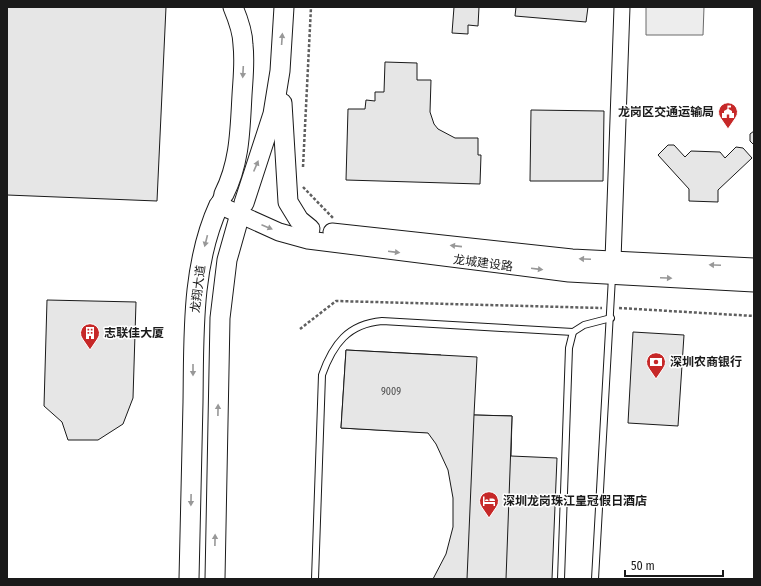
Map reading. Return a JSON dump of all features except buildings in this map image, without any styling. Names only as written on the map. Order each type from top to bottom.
[{"type":"main road","name":"龙翔大道","points":[[189,579],[195,317],[202,255],[207,236],[221,199],[234,171],[238,151],[244,65],[243,44],[239,24],[233,7]]},
{"type":"main road","name":"龙翔大道","points":[[215,579],[220,318],[227,260],[242,209],[267,136],[280,70],[284,7]]},
{"type":"main road","points":[[280,70],[286,195],[294,215],[310,229]]},
{"type":"main road","name":"龙城建设路","points":[[221,199],[294,236],[330,244],[569,273],[613,268],[754,267]]},
{"type":"main road","name":"龙城建设路","points":[[242,209],[310,229],[339,234],[564,258],[613,268],[754,283]]},
{"type":"street","points":[[613,268],[622,7]]},
{"type":"lane","points":[[595,579],[613,268]]},
{"type":"lane","points":[[315,579],[322,375],[327,361],[334,350],[354,328],[368,322],[382,321],[572,332],[584,325],[611,318]]},
{"type":"lane","points":[[561,579],[569,348],[572,332]]},
{"type":"path","points":[[303,170],[311,7]]},
{"type":"path","points":[[302,186],[334,218]]},
{"type":"path","points":[[300,329],[336,301],[660,309],[754,316]]},
{"type":"shaded area","points":[[646,7],[704,7],[703,35],[646,35]]},
{"type":"place","name":"龙岗区交通运输局","points":[[728,129]]},
{"type":"place","name":"志联佳大厦","points":[[90,350]]},
{"type":"place","name":"深圳农商银行","points":[[656,379]]},
{"type":"place","name":"深圳龙岗珠江皇冠假日酒店","points":[[489,518]]}]
